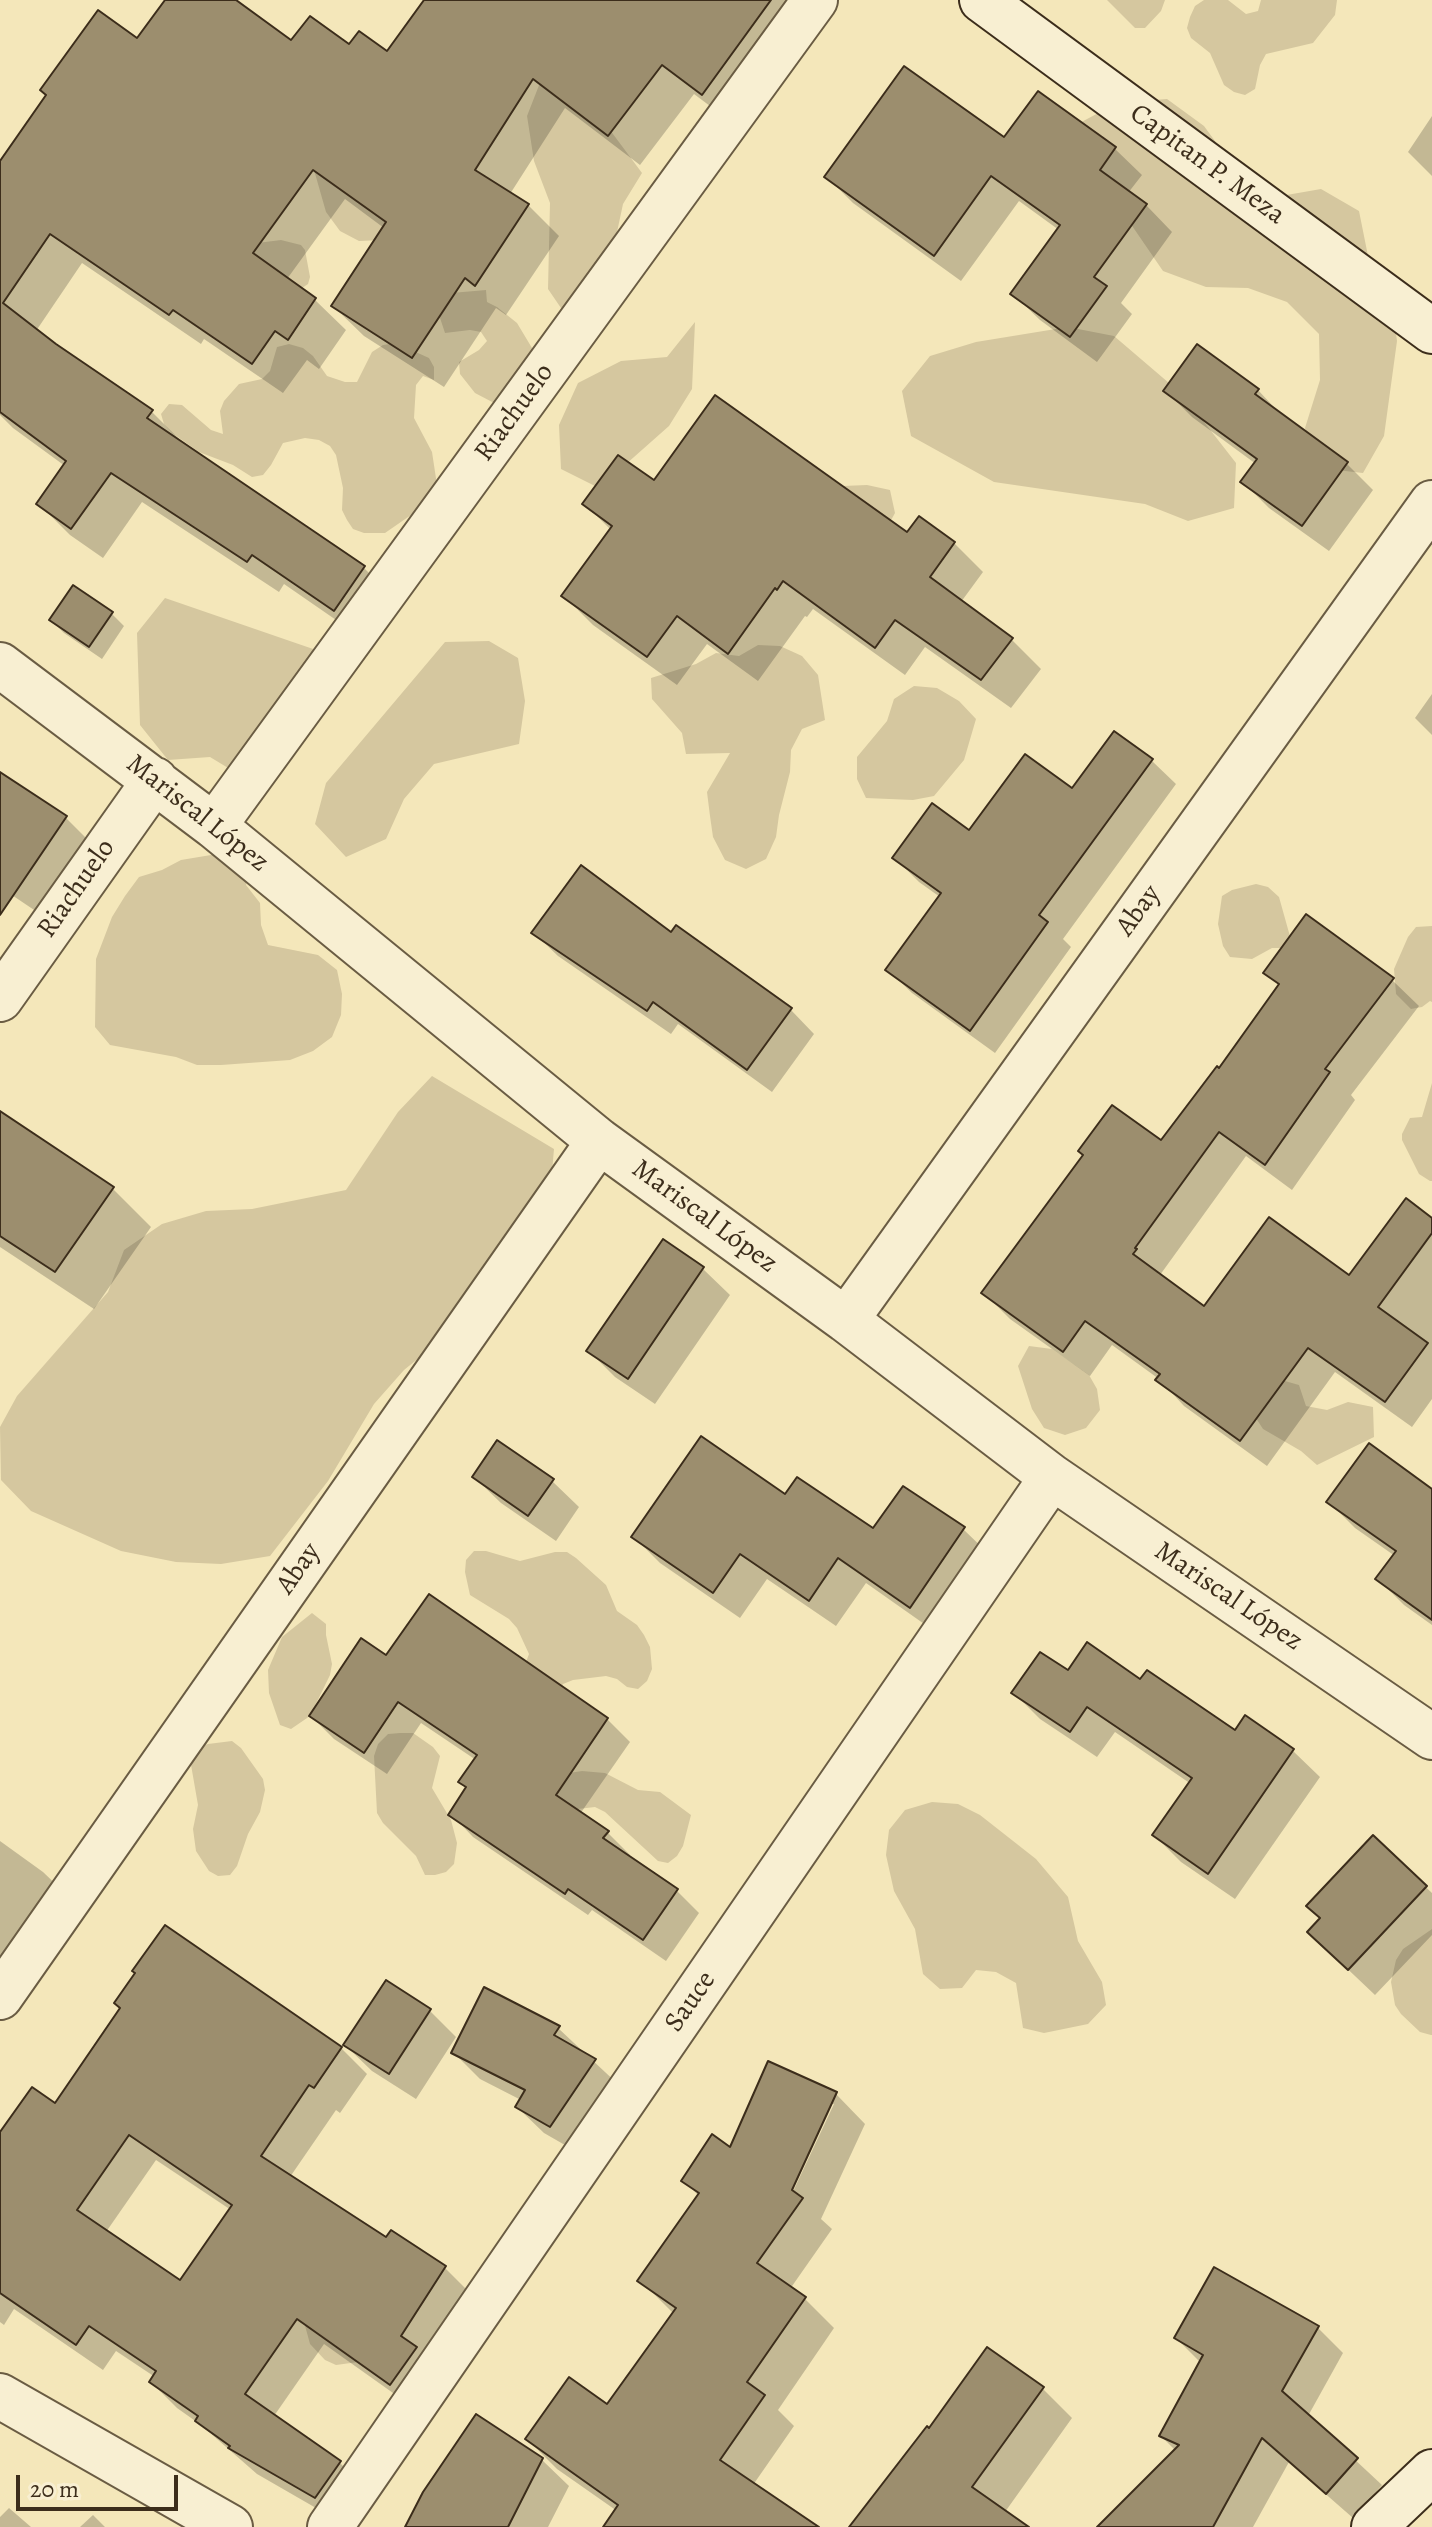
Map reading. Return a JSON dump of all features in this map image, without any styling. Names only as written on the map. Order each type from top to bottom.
[{"type":"street","name":"Riachuelo","points":[[214,826],[815,0]]},
{"type":"street","name":"Capitan P. Meza","points":[[982,0],[1432,331]]},
{"type":"street","name":"Abay","points":[[846,1320],[1432,503]]},
{"type":"street","name":"Mariscal López","points":[[0,665],[214,826],[599,1141],[846,1320],[1052,1477],[1431,1734]]},
{"type":"street","name":"Riachuelo","points":[[0,999],[155,780]]},
{"type":"street","name":"Abay","points":[[0,1997],[599,1141]]},
{"type":"street","name":"Sauce","points":[[330,2527],[1052,1477]]},
{"type":"street","points":[[0,2396],[230,2527]]},
{"type":"street","points":[[1374,2527],[1432,2472]]},
{"type":"shaded area","points":[[1107,0],[1165,0],[1161,11],[1145,28],[1135,28]]},
{"type":"shaded area","points":[[1204,0],[1228,0],[1246,14],[1258,11],[1261,0],[1337,0],[1335,15],[1313,43],[1266,54],[1260,65],[1255,89],[1245,95],[1224,85],[1210,53],[1191,38],[1187,28],[1190,17],[1195,6]]},
{"type":"shaded area","points":[[543,75],[584,95],[642,173],[623,204],[604,293],[574,327],[548,289],[550,203],[534,161],[527,116]]},
{"type":"shaded area","points":[[1167,99],[1204,126],[1258,200],[1321,189],[1359,211],[1368,256],[1391,298],[1397,341],[1384,436],[1363,473],[1318,468],[1305,428],[1320,380],[1319,334],[1287,302],[1248,288],[1206,287],[1163,271],[1115,201],[1074,126],[1117,103]]},
{"type":"shaded area","points":[[314,170],[389,219],[381,240],[359,241],[340,231],[326,212]]},
{"type":"shaded area","points":[[281,240],[301,245],[305,250],[310,277],[308,284],[302,288],[209,262],[249,244]]},
{"type":"shaded area","points":[[486,290],[487,302],[517,323],[535,353],[496,404],[475,393],[460,374],[459,362],[487,341],[481,332],[445,333],[438,312],[451,293]]},
{"type":"shaded area","points":[[695,322],[692,389],[669,426],[599,488],[561,469],[559,425],[578,383],[621,361],[667,357]]},
{"type":"shaded area","points":[[1068,327],[1114,336],[1183,395],[1236,463],[1234,508],[1188,521],[1145,504],[994,482],[911,436],[902,391],[930,356],[976,342]]},
{"type":"shaded area","points":[[396,343],[429,358],[434,367],[434,380],[423,376],[416,385],[414,418],[432,452],[437,485],[424,506],[385,533],[364,533],[353,529],[342,510],[343,488],[336,455],[330,446],[319,440],[305,438],[283,443],[263,475],[252,477],[233,465],[199,452],[164,424],[161,414],[169,404],[182,405],[211,430],[223,434],[220,411],[224,401],[239,384],[262,379],[270,371],[277,347],[289,344],[303,348],[327,376],[357,382],[372,352],[383,345]]},
{"type":"shaded area","points":[[867,485],[890,490],[895,513],[879,542],[826,500],[843,486]]},
{"type":"shaded area","points":[[165,598],[316,650],[253,783],[210,757],[168,760],[140,725],[137,633]]},
{"type":"shaded area","points":[[489,641],[518,658],[525,701],[519,744],[434,764],[404,799],[386,839],[346,857],[315,824],[326,783],[445,642]]},
{"type":"shaded area","points":[[758,645],[780,646],[802,656],[818,675],[825,720],[802,729],[791,750],[790,772],[776,837],[766,859],[746,869],[725,860],[713,837],[710,816],[707,792],[730,753],[686,754],[682,733],[652,699],[651,678],[696,664],[716,653],[739,656]]},
{"type":"shaded area","points":[[914,686],[937,688],[959,701],[976,719],[964,760],[934,796],[913,800],[866,798],[857,779],[857,757],[887,721],[894,699]]},
{"type":"shaded area","points":[[229,852],[250,863],[246,885],[260,903],[261,925],[268,945],[318,955],[337,970],[342,994],[341,1015],[332,1037],[313,1051],[290,1060],[221,1065],[197,1065],[176,1057],[110,1045],[95,1027],[96,959],[112,917],[139,877],[181,860]]},
{"type":"shaded area","points":[[1256,884],[1268,887],[1279,897],[1291,940],[1284,948],[1272,948],[1252,959],[1230,957],[1223,946],[1218,924],[1222,896]]},
{"type":"shaded area","points":[[1432,926],[1432,1002],[1411,1009],[1396,994],[1394,969],[1408,937],[1416,927]]},
{"type":"shaded area","points":[[432,1076],[554,1149],[546,1240],[519,1277],[404,1370],[374,1404],[328,1481],[270,1556],[221,1564],[176,1562],[121,1551],[31,1511],[1,1480],[0,1427],[17,1396],[108,1292],[124,1250],[162,1224],[206,1211],[252,1209],[346,1190],[398,1112]]},
{"type":"shaded area","points":[[1432,1083],[1430,1181],[1419,1174],[1402,1134],[1410,1118],[1422,1117]]},
{"type":"shaded area","points":[[1029,1346],[1052,1349],[1089,1375],[1097,1389],[1100,1410],[1086,1428],[1065,1435],[1044,1428],[1032,1409],[1018,1366]]},
{"type":"shaded area","points":[[1278,1379],[1299,1385],[1306,1406],[1327,1410],[1348,1402],[1373,1407],[1374,1437],[1317,1465],[1301,1451],[1263,1429],[1250,1409]]},
{"type":"shaded area","points":[[474,1551],[486,1551],[520,1561],[555,1552],[567,1552],[576,1558],[606,1585],[617,1611],[637,1625],[644,1635],[650,1647],[652,1669],[647,1681],[638,1689],[606,1676],[573,1680],[563,1684],[557,1695],[521,1676],[529,1654],[517,1628],[509,1619],[470,1595],[466,1560]]},
{"type":"shaded area","points":[[312,1613],[326,1624],[332,1664],[330,1675],[310,1716],[291,1729],[280,1725],[269,1693],[268,1670],[282,1637]]},
{"type":"shaded area","points":[[413,1733],[440,1756],[432,1788],[451,1820],[457,1843],[454,1864],[446,1872],[435,1875],[425,1875],[416,1856],[377,1813],[374,1756],[378,1744],[388,1734]]},
{"type":"shaded area","points":[[232,1741],[241,1748],[263,1779],[265,1790],[260,1812],[248,1834],[237,1866],[230,1875],[218,1876],[209,1871],[196,1851],[193,1829],[198,1805],[190,1759],[197,1748]]},
{"type":"shaded area","points":[[582,1771],[605,1773],[638,1790],[660,1792],[691,1815],[683,1846],[677,1856],[668,1863],[658,1861],[605,1812],[595,1807],[561,1811],[545,1781],[556,1775]]},
{"type":"shaded area","points":[[932,1802],[958,1804],[980,1815],[1036,1859],[1068,1897],[1078,1941],[1102,1982],[1106,2005],[1088,2024],[1044,2033],[1023,2028],[1016,1983],[996,1972],[976,1970],[962,1988],[940,1989],[923,1974],[915,1929],[894,1891],[886,1855],[889,1830],[905,1810]]},
{"type":"shaded area","points":[[1432,1929],[1431,2035],[1420,2032],[1401,2014],[1395,2005],[1391,1982],[1396,1960],[1403,1949]]},
{"type":"shaded area","points":[[304,2322],[358,2362],[336,2365],[325,2360],[310,2344]]},
{"type":"building","points":[[165,0],[236,0],[291,40],[310,16],[349,44],[359,31],[387,51],[424,0],[771,0],[702,95],[662,65],[608,136],[533,79],[475,170],[529,204],[475,286],[465,278],[412,358],[331,306],[386,222],[313,170],[253,253],[316,298],[288,340],[275,331],[252,364],[173,310],[169,315],[50,234],[3,303],[56,344],[153,410],[147,418],[365,566],[334,611],[252,555],[247,562],[111,473],[71,529],[36,504],[66,461],[0,412],[0,161],[46,95],[40,90],[98,10],[137,38]]},
{"type":"building","points":[[904,66],[1004,137],[1038,91],[1116,147],[1100,170],[1147,204],[1094,277],[1107,286],[1070,337],[1010,294],[1060,225],[991,176],[934,256],[824,177]]},
{"type":"building","points":[[1197,344],[1259,389],[1255,394],[1348,462],[1302,526],[1240,482],[1257,459],[1163,391]]},
{"type":"building","points":[[715,395],[907,532],[919,516],[955,542],[930,577],[1013,638],[981,680],[895,620],[875,648],[783,581],[728,654],[677,616],[647,657],[561,596],[612,526],[582,504],[618,455],[654,480]]},
{"type":"building","points":[[73,585],[113,612],[89,647],[49,620]]},
{"type":"building","points":[[1114,731],[1153,759],[1039,915],[1048,922],[970,1031],[885,970],[941,893],[892,858],[932,803],[969,830],[1025,754],[1072,788]]},
{"type":"building","points":[[0,772],[67,816],[0,915]]},
{"type":"building","points":[[581,865],[671,932],[676,925],[792,1008],[747,1070],[653,1002],[647,1011],[531,933]]},
{"type":"building","points":[[1306,914],[1394,978],[1325,1069],[1330,1072],[1265,1165],[1219,1132],[1133,1254],[1204,1306],[1269,1217],[1349,1275],[1406,1198],[1432,1218],[1432,1233],[1378,1307],[1428,1343],[1385,1402],[1308,1348],[1240,1441],[1155,1380],[1160,1374],[1085,1321],[1063,1352],[981,1293],[1083,1155],[1078,1151],[1112,1105],[1161,1140],[1217,1066],[1219,1068],[1279,984],[1263,973]]},
{"type":"building","points":[[0,1111],[114,1187],[55,1272],[0,1236]]},
{"type":"building","points":[[663,1239],[704,1267],[628,1379],[586,1351]]},
{"type":"building","points":[[701,1436],[785,1494],[797,1477],[873,1528],[903,1486],[965,1527],[910,1608],[838,1558],[809,1601],[740,1554],[713,1593],[631,1537]]},
{"type":"building","points":[[497,1440],[554,1479],[528,1516],[472,1477]]},
{"type":"building","points":[[1369,1443],[1432,1489],[1432,1620],[1375,1579],[1396,1551],[1326,1502]]},
{"type":"building","points":[[429,1594],[608,1718],[556,1795],[609,1831],[603,1838],[678,1889],[643,1940],[568,1889],[565,1894],[448,1815],[466,1787],[458,1782],[477,1755],[398,1702],[364,1753],[309,1716],[361,1638],[386,1655]]},
{"type":"building","points":[[1087,1642],[1140,1679],[1147,1670],[1235,1730],[1245,1715],[1294,1749],[1208,1874],[1152,1835],[1192,1778],[1087,1707],[1070,1732],[1011,1693],[1040,1652],[1068,1670]]},
{"type":"building","points":[[1373,1835],[1427,1886],[1348,1970],[1307,1932],[1320,1918],[1306,1906]]},
{"type":"building","points":[[165,1925],[342,2047],[314,2088],[309,2085],[261,2156],[386,2237],[391,2230],[446,2266],[401,2336],[417,2347],[390,2385],[297,2319],[245,2394],[341,2461],[315,2498],[228,2448],[230,2446],[195,2421],[198,2416],[149,2382],[156,2371],[89,2326],[76,2345],[0,2293],[0,2132],[32,2087],[55,2103],[120,2008],[114,2003],[135,1973],[132,1971]],"holes":[[[129,2135],[232,2205],[180,2280],[77,2210]]]},
{"type":"building","points":[[386,1980],[431,2009],[389,2074],[343,2045]]},
{"type":"building","points":[[484,1987],[560,2026],[554,2035],[596,2059],[550,2127],[515,2107],[525,2090],[451,2053]]},
{"type":"building","points":[[768,2061],[837,2092],[792,2190],[803,2198],[757,2263],[806,2297],[747,2382],[765,2395],[720,2460],[819,2527],[603,2527],[618,2505],[525,2439],[569,2377],[607,2404],[676,2308],[637,2281],[699,2193],[681,2181],[712,2134],[730,2147]]},
{"type":"building","points":[[1214,2267],[1319,2326],[1282,2391],[1358,2458],[1326,2494],[1262,2438],[1213,2527],[1097,2527],[1179,2445],[1159,2436],[1203,2355],[1174,2338]]},
{"type":"building","points":[[987,2347],[1044,2387],[972,2487],[1029,2527],[849,2527],[927,2426],[929,2428]]},
{"type":"building","points":[[476,2414],[543,2458],[508,2527],[405,2527],[423,2492]]}]
